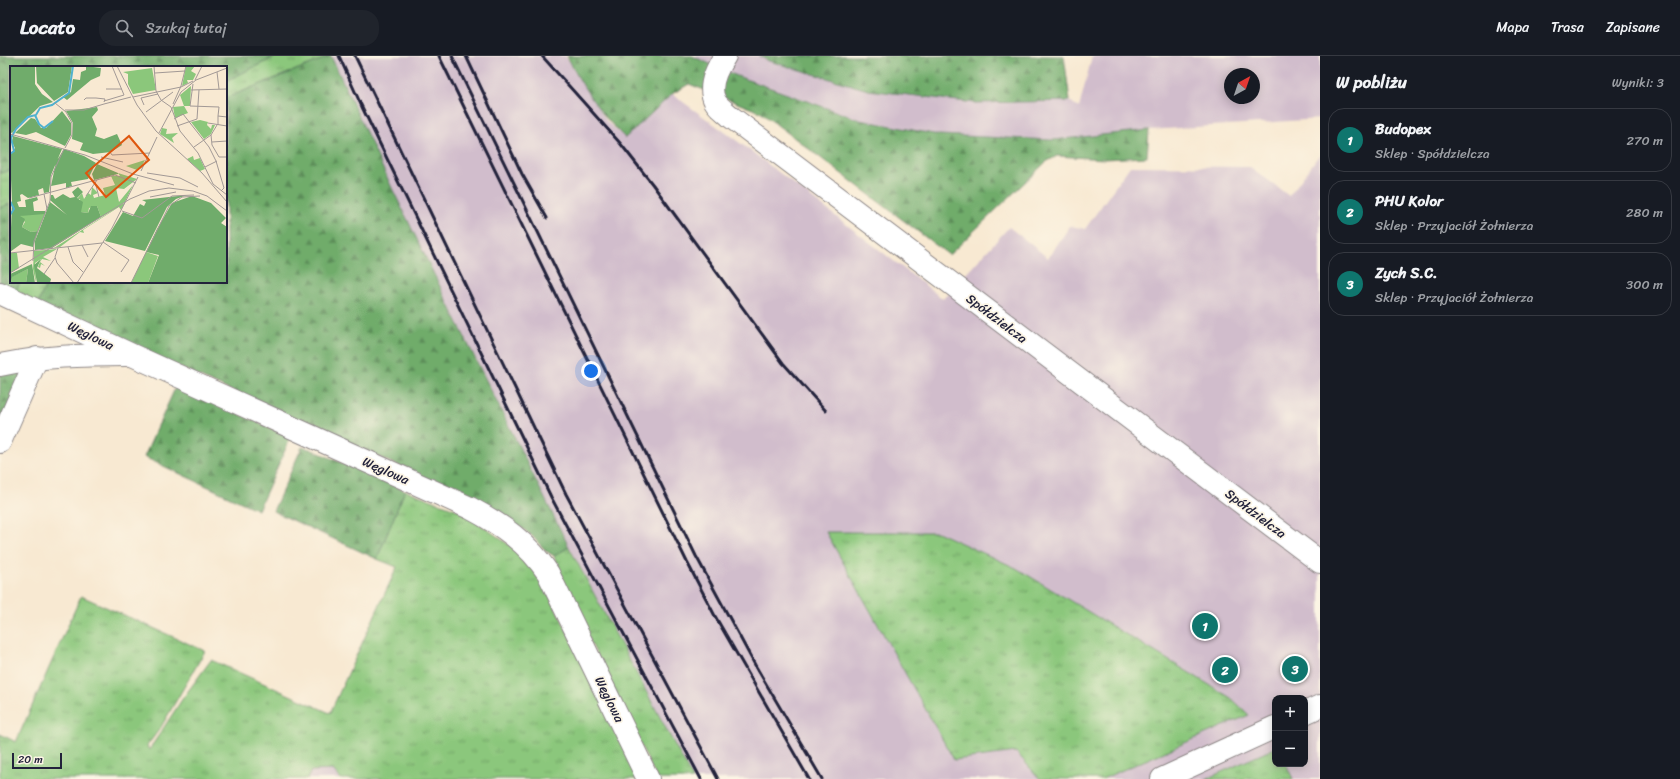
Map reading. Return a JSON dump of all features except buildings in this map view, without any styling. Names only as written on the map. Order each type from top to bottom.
[{"type":"street","name":"Spółdzielcza","points":[[725,56],[714,74],[712,91],[715,101],[731,117],[1320,562]]},
{"type":"street","name":"Węglowa","points":[[0,293],[132,355],[470,508],[491,519],[524,543],[538,558],[548,573],[648,779]]},
{"type":"street","points":[[0,365],[37,358],[132,355]]},
{"type":"street","points":[[0,442],[37,358]]},
{"type":"street","points":[[1308,712],[1320,706]]},
{"type":"street","points":[[1162,779],[1272,728]]},
{"type":"shaded area","points":[[331,56],[565,56],[607,122],[625,138],[672,94],[751,151],[943,299],[1009,227],[1048,258],[1070,226],[1085,229],[1130,166],[1250,167],[1289,196],[1320,154],[1320,779],[693,779],[558,525],[392,188]]},
{"type":"shaded area","points":[[692,56],[759,56],[769,61],[868,90],[975,103],[1070,101],[1079,108],[1092,56],[1320,56],[1320,119],[1149,130],[1053,140],[939,135],[860,120],[737,76]]},
{"type":"shaded area","points":[[333,770],[341,779],[307,779],[311,771]]},
{"type":"green space","points":[[0,56],[277,56],[227,81],[227,66],[10,66],[10,170],[0,173]]},
{"type":"green space","points":[[277,56],[331,56],[227,98],[227,81]]},
{"type":"green space","points":[[331,56],[392,188],[569,547],[554,556],[546,551],[532,536],[501,512],[38,304],[47,283],[227,283],[227,98]]},
{"type":"green space","points":[[567,56],[692,56],[737,76],[860,120],[939,135],[1053,140],[1149,130],[1147,157],[1104,159],[1057,156],[1046,162],[949,255],[760,112],[689,84],[672,94],[625,138],[592,100]]},
{"type":"green space","points":[[759,56],[1064,56],[1070,101],[975,103],[868,90],[769,61]]},
{"type":"green space","points":[[10,170],[10,203],[0,208],[0,173]]},
{"type":"green space","points":[[10,203],[10,283],[20,283],[15,293],[0,286],[0,208]]},
{"type":"green space","points":[[20,283],[47,283],[38,304],[15,293]]},
{"type":"green space","points":[[20,367],[22,380],[0,425],[0,370]]},
{"type":"green space","points":[[176,386],[291,437],[258,510],[144,457]]},
{"type":"green space","points":[[302,447],[310,449],[405,490],[377,559],[273,511]]},
{"type":"green space","points":[[405,490],[463,512],[533,562],[641,779],[341,779],[333,770],[311,771],[307,779],[0,779],[0,734],[16,742],[81,596],[205,651],[161,727],[147,746],[149,750],[183,698],[211,660],[330,713],[397,567],[377,559]]},
{"type":"green space","points":[[826,532],[937,532],[1016,568],[1231,698],[1249,715],[1102,779],[1040,779],[1016,752],[954,760]]},
{"type":"green space","points":[[569,547],[693,779],[657,779],[571,602],[554,556]]},
{"type":"green space","points":[[1272,749],[1272,767],[1287,767],[1293,779],[1206,779]]},
{"type":"railway","points":[[339,56],[362,107],[551,497],[701,779]]},
{"type":"railway","points":[[355,56],[566,494],[718,779]]},
{"type":"railway","points":[[439,56],[687,562],[715,616],[809,779]]},
{"type":"railway","points":[[452,56],[696,556],[755,665],[822,779]]},
{"type":"railway","points":[[466,56],[522,174],[547,218]]},
{"type":"railway","points":[[542,56],[620,143],[653,185],[783,363],[826,411]]},
{"type":"place","name":"Budopex","points":[[1205,626]]},
{"type":"place","name":"Zych S.C.","points":[[1295,669]]},
{"type":"place","name":"PHU Kolor","points":[[1225,670]]}]
